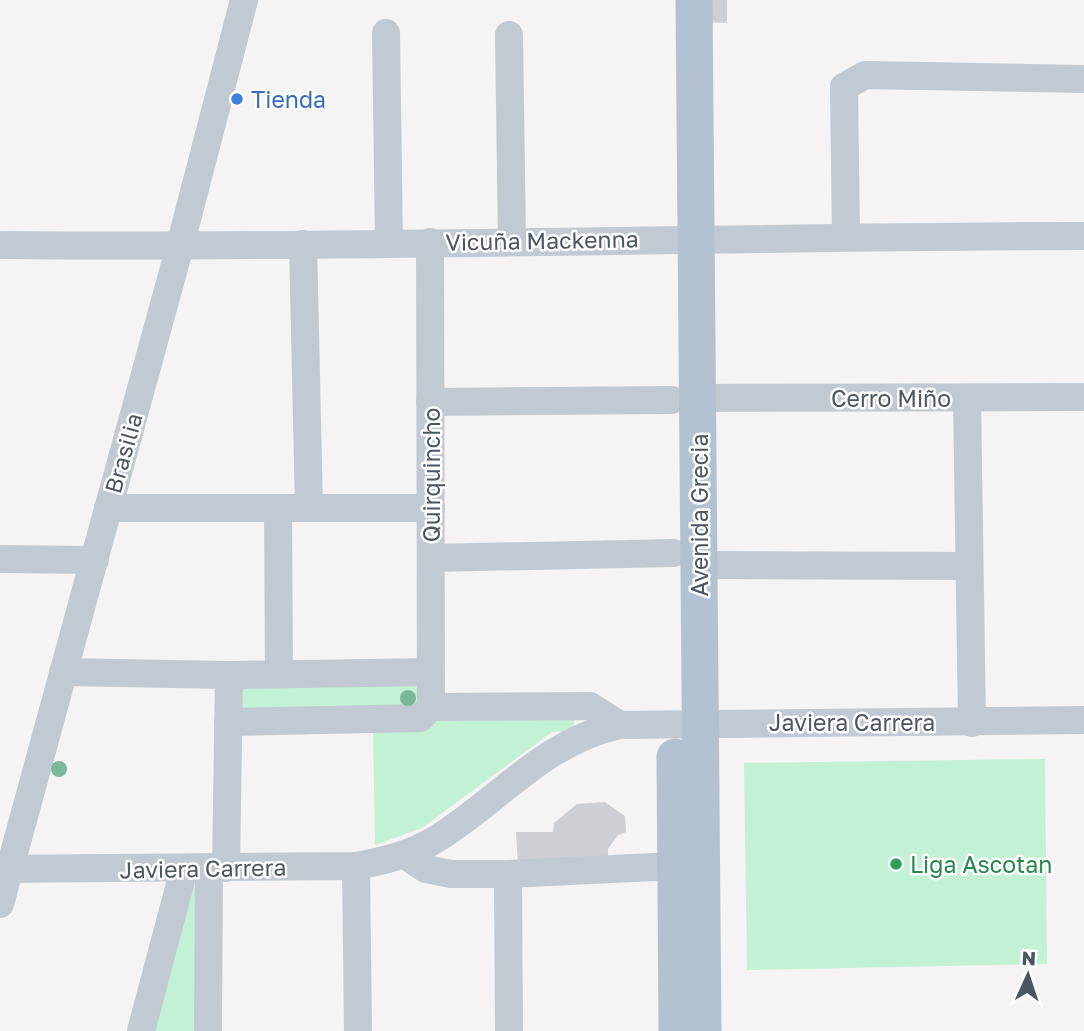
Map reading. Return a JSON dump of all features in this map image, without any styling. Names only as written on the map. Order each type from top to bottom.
[{"type":"main road","name":"Avenida Grecia","points":[[669,0],[683,238],[688,724],[703,1031]]},
{"type":"main road","name":"Avenida Grecia","points":[[683,238],[694,0]]},
{"type":"main road","name":"Avenida Grecia","points":[[677,1031],[676,866],[688,724]]},
{"type":"street","name":"Brasilia","points":[[0,905],[5,869],[95,560],[244,0]]},
{"type":"street","points":[[386,33],[389,243]]},
{"type":"street","points":[[509,35],[512,241]]},
{"type":"street","points":[[846,237],[844,87],[865,75],[1084,79]]},
{"type":"street","name":"Vicuña Mackenna","points":[[0,245],[180,246],[683,238],[1084,236]]},
{"type":"street","name":"Quirquincho","points":[[430,242],[431,707]]},
{"type":"street","points":[[303,244],[309,508]]},
{"type":"street","name":"Cerro Miño","points":[[430,402],[1084,397]]},
{"type":"street","points":[[967,399],[972,723]]},
{"type":"street","points":[[108,508],[431,508]]},
{"type":"street","points":[[278,508],[279,674]]},
{"type":"street","points":[[431,558],[686,559],[968,566]]},
{"type":"street","points":[[0,559],[95,560]]},
{"type":"street","points":[[63,672],[229,675],[430,672]]},
{"type":"street","points":[[208,1031],[206,869],[228,722],[229,675]]},
{"type":"street","points":[[228,722],[421,718],[431,707],[590,706],[620,725]]},
{"type":"street","name":"Javiera Carrera","points":[[5,869],[356,866],[405,855],[433,841],[539,760],[595,730],[620,725],[1084,720]]},
{"type":"street","points":[[405,855],[426,869],[451,874],[676,866]]},
{"type":"street","points":[[356,866],[358,1031]]},
{"type":"street","points":[[141,1031],[206,869]]},
{"type":"street","points":[[508,874],[509,1031]]},
{"type":"green space","points":[[238,681],[420,685],[422,707],[238,718]]},
{"type":"green space","points":[[574,710],[574,731],[552,732],[422,828],[375,845],[373,726]]},
{"type":"green space","name":"Liga Ascotan","points":[[1045,759],[1047,964],[747,970],[744,763]]},
{"type":"green space","points":[[189,886],[201,886],[199,1031],[151,1031]]},
{"type":"building","points":[[703,0],[727,0],[727,23],[699,22]]},
{"type":"building","points":[[605,802],[625,816],[626,832],[618,835],[608,849],[608,860],[518,864],[516,832],[553,832],[554,823],[577,804]]},
{"type":"place","name":"Tienda","points":[[237,99]]},
{"type":"place","name":"Liga Ascotan","points":[[896,864]]}]
